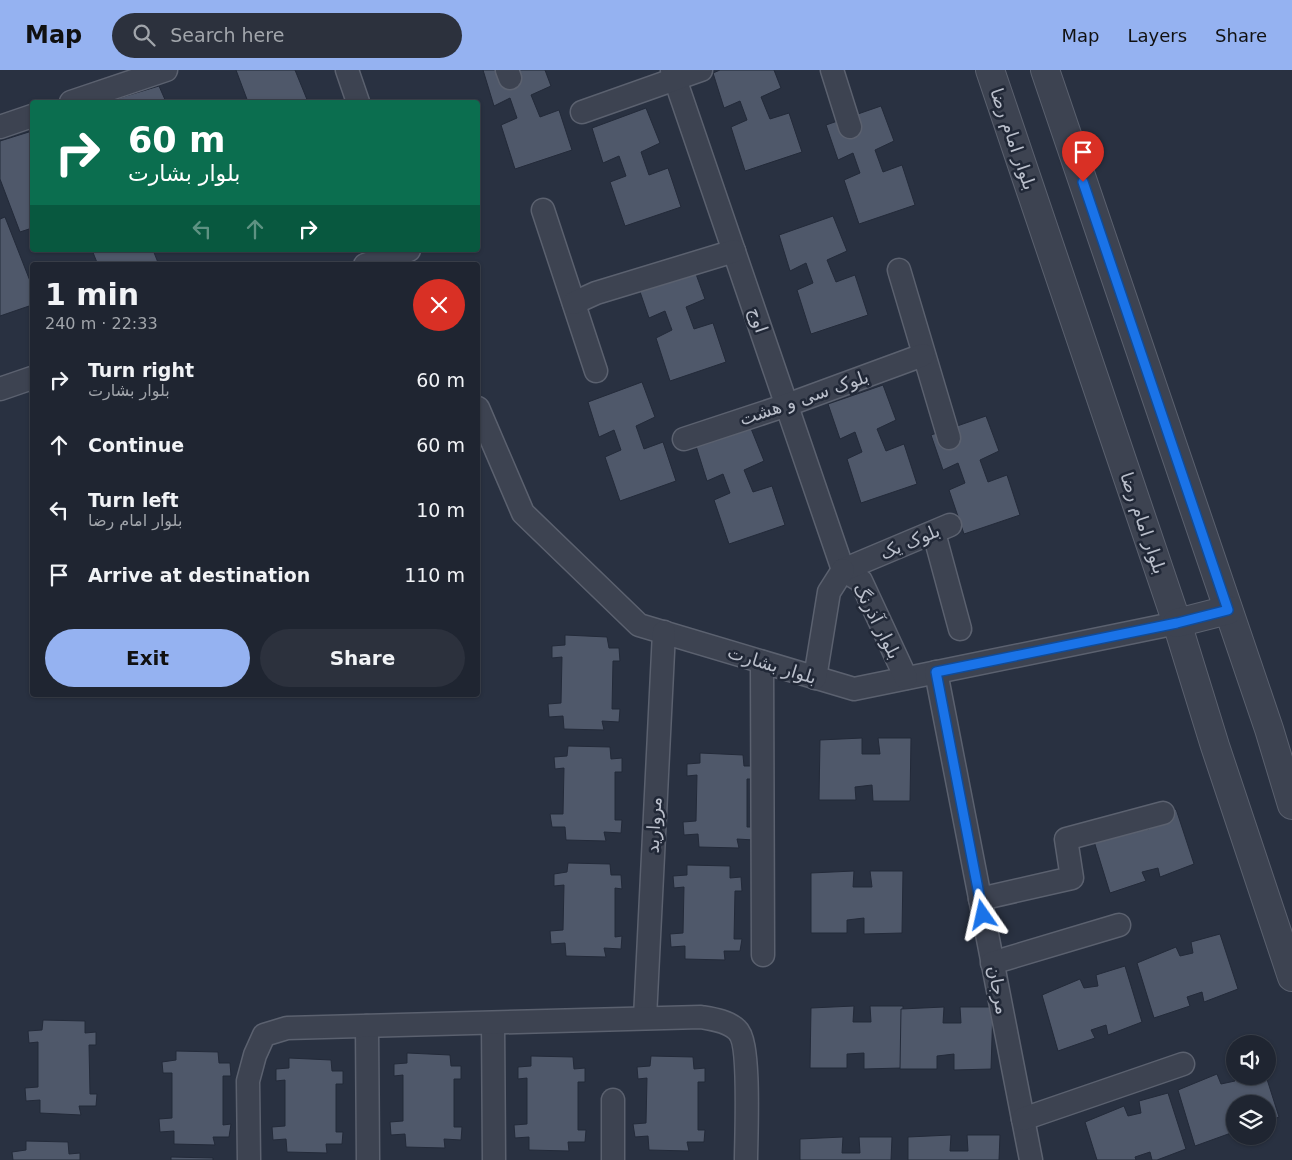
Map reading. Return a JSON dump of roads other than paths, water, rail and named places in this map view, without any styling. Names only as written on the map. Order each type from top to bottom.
[{"type":"street","points":[[77,100],[166,70]]},
{"type":"street","points":[[347,70],[357,100]]},
{"type":"street","points":[[582,112],[674,75],[701,70]]},
{"type":"street","points":[[832,70],[850,127]]},
{"type":"street","name":"بلوار امام رضا","points":[[990,70],[1177,623],[1215,746],[1292,977]]},
{"type":"street","points":[[1045,70],[1292,805]]},
{"type":"street","name":"اوج","points":[[674,75],[843,570]]},
{"type":"street","points":[[0,127],[30,117]]},
{"type":"street","points":[[543,210],[596,371]]},
{"type":"street","points":[[574,303],[596,293],[734,250]]},
{"type":"street","points":[[374,262],[403,252]]},
{"type":"street","points":[[899,270],[949,438]]},
{"type":"street","name":"بلوک سی و هشت","points":[[684,439],[787,405],[923,355]]},
{"type":"street","points":[[0,389],[30,379]]},
{"type":"street","name":"بلوار بشارت","points":[[480,413],[523,513],[639,625],[854,689],[1177,623]]},
{"type":"street","name":"بلوک یک","points":[[843,570],[942,529],[960,629]]},
{"type":"street","points":[[815,678],[829,592],[843,570]]},
{"type":"street","name":"بلوار آذرنگ","points":[[843,570],[861,581],[906,678]]},
{"type":"street","points":[[1177,623],[1228,610]]},
{"type":"street","name":"مروارید","points":[[645,1018],[664,632]]},
{"type":"street","points":[[762,662],[762,955]]},
{"type":"street","name":"مرجان","points":[[936,672],[1031,1160]]},
{"type":"street","points":[[980,899],[1072,878],[1066,839],[1163,813]]},
{"type":"street","points":[[992,963],[1119,925]]},
{"type":"street","points":[[250,1160],[248,1081],[255,1055],[264,1035],[287,1028],[701,1017],[722,1021],[738,1030],[746,1048],[746,1160]]},
{"type":"street","points":[[493,1022],[494,1160]]},
{"type":"street","points":[[367,1026],[368,1160]]},
{"type":"street","points":[[1023,1119],[1184,1064]]},
{"type":"street","points":[[613,1100],[613,1160]]}]
